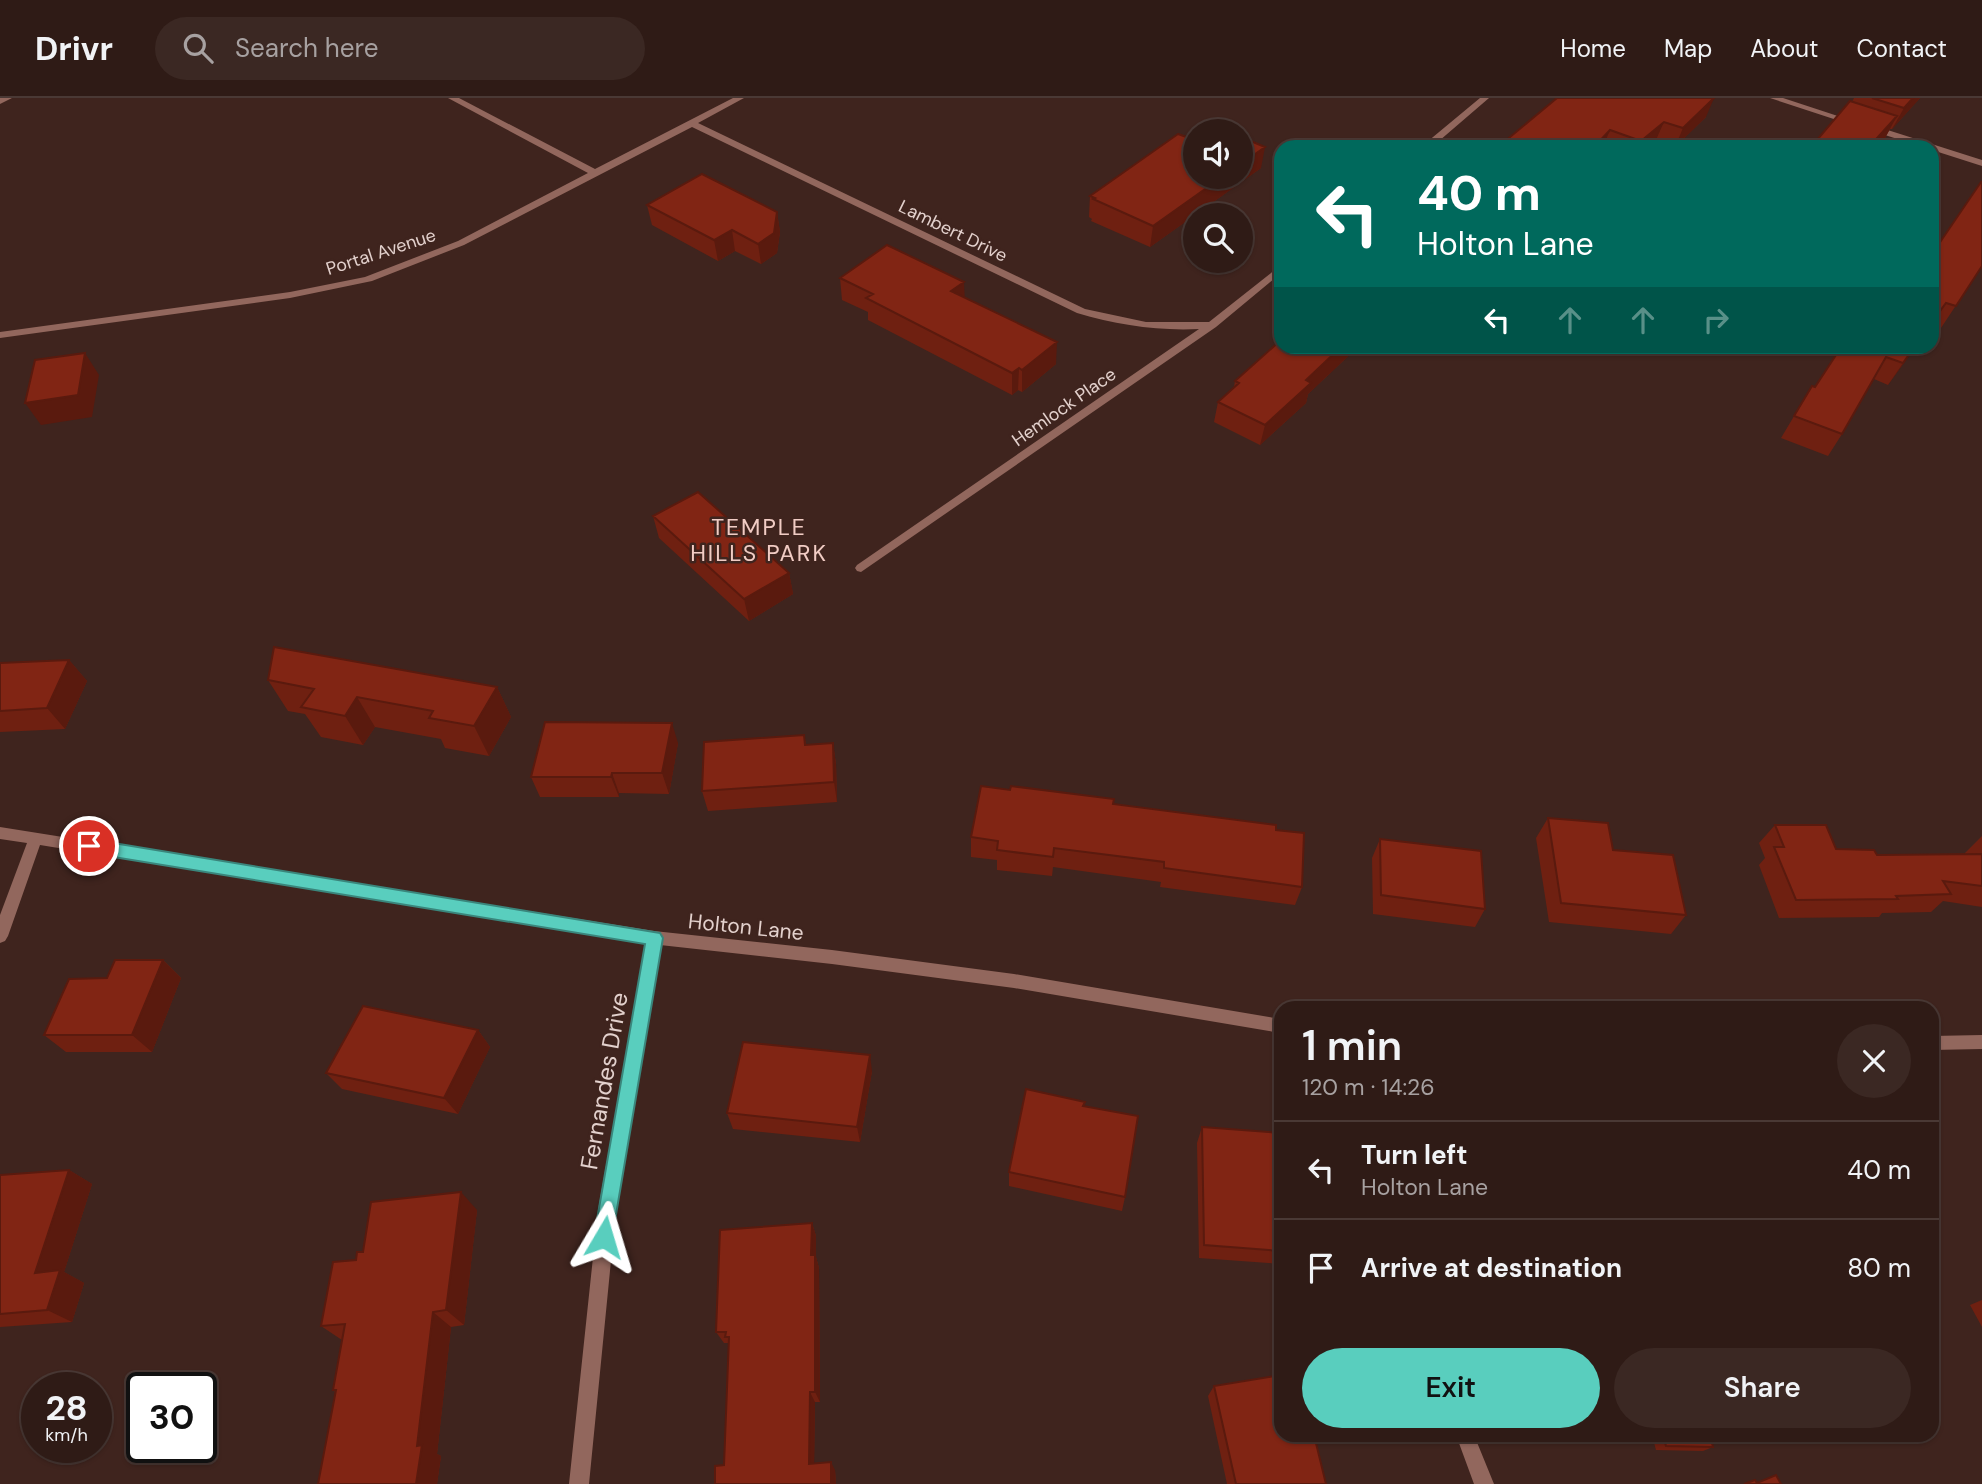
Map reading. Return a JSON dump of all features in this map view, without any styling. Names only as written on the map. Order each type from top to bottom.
[{"type":"street","points":[[0,101],[8,98]]},
{"type":"street","points":[[452,98],[597,174]]},
{"type":"street","name":"Portal Avenue","points":[[0,335],[290,295],[368,279],[461,243],[740,98]]},
{"type":"street","points":[[1434,140],[1485,98]]},
{"type":"street","points":[[1773,98],[1909,140]]},
{"type":"street","name":"Lambert Drive","points":[[691,124],[1081,311],[1127,323],[1185,328],[1212,325]]},
{"type":"street","points":[[1939,149],[1982,163]]},
{"type":"street","name":"Hemlock Place","points":[[861,568],[1212,325],[1274,274]]},
{"type":"street","name":"Holton Lane","points":[[0,833],[654,938],[832,957],[1014,981],[1274,1025]]},
{"type":"street","points":[[0,936],[36,837]]},
{"type":"street","name":"Fernandes Drive","points":[[579,1484],[607,1210],[654,938]]},
{"type":"street","points":[[1939,1043],[1982,1042]]},
{"type":"street","points":[[1468,1442],[1484,1484]]},
{"type":"building","points":[[1557,98],[1714,98],[1683,128],[1664,122],[1642,140],[1610,130],[1601,140],[1506,140]]},
{"type":"building","points":[[1872,98],[1913,98],[1904,108]]},
{"type":"building","points":[[1850,101],[1897,116],[1875,140],[1817,140]]},
{"type":"building","points":[[1178,134],[1183,136],[1183,189],[1205,189],[1153,226],[1090,196]]},
{"type":"building","points":[[1253,142],[1265,147],[1253,156]]},
{"type":"building","points":[[702,174],[777,212],[774,233],[758,244],[732,230],[714,240],[647,205]]},
{"type":"building","points":[[1981,182],[1982,266],[1956,306],[1946,303],[1939,312],[1939,244]]},
{"type":"building","points":[[887,245],[964,282],[951,291],[1057,342],[1022,370],[1019,368],[1012,373],[866,298],[873,294],[840,278]]},
{"type":"building","points":[[1274,346],[1274,354],[1334,354],[1306,380],[1311,383],[1265,425],[1218,402],[1239,383],[1235,381]]},
{"type":"building","points":[[85,353],[78,395],[25,403],[35,360]]},
{"type":"building","points":[[1837,354],[1909,354],[1903,363],[1886,357],[1842,434],[1794,416],[1812,386],[1815,387]]},
{"type":"building","points":[[698,492],[789,573],[744,599],[653,516]]},
{"type":"building","points":[[274,647],[497,687],[474,726],[429,718],[433,711],[357,697],[345,716],[301,707],[314,689],[268,680]]},
{"type":"building","points":[[69,660],[47,708],[0,711],[0,663]]},
{"type":"building","points":[[545,722],[672,723],[662,773],[612,773],[611,777],[531,777]]},
{"type":"building","points":[[804,735],[805,745],[833,743],[834,782],[702,791],[704,742]]},
{"type":"building","points":[[981,786],[1010,790],[1011,786],[1114,799],[1113,804],[1276,825],[1276,830],[1304,833],[1302,887],[1164,868],[1164,862],[1054,848],[1053,857],[997,850],[998,841],[971,837]]},
{"type":"building","points":[[1548,818],[1608,823],[1613,850],[1673,855],[1686,915],[1561,903]]},
{"type":"building","points":[[1775,825],[1826,825],[1836,849],[1874,850],[1877,855],[1982,854],[1982,886],[1943,881],[1951,894],[1896,896],[1898,899],[1796,900],[1774,847],[1784,847]]},
{"type":"building","points":[[1380,839],[1481,851],[1485,909],[1381,895]]},
{"type":"building","points":[[115,960],[163,960],[132,1035],[44,1035],[69,979],[107,978]]},
{"type":"building","points":[[363,1006],[478,1030],[444,1098],[326,1073]]},
{"type":"building","points":[[743,1042],[870,1055],[857,1127],[727,1113]]},
{"type":"building","points":[[1026,1089],[1085,1102],[1083,1106],[1138,1116],[1125,1197],[1009,1172]]},
{"type":"building","points":[[1202,1127],[1274,1132],[1274,1250],[1204,1245]]},
{"type":"building","points":[[69,1170],[35,1273],[60,1270],[47,1310],[0,1314],[0,1175]]},
{"type":"building","points":[[461,1192],[446,1310],[433,1312],[417,1446],[422,1445],[416,1484],[318,1484],[336,1390],[333,1390],[345,1324],[321,1326],[333,1262],[356,1260],[357,1252],[363,1252],[371,1202]]},
{"type":"building","points":[[812,1223],[811,1255],[815,1255],[815,1392],[810,1392],[809,1464],[831,1462],[831,1484],[715,1484],[715,1466],[724,1465],[729,1337],[725,1337],[726,1332],[716,1332],[720,1230]]},
{"type":"building","points":[[1274,1376],[1274,1442],[1316,1442],[1326,1484],[1236,1484],[1214,1386]]},
{"type":"building","points":[[1665,1442],[1712,1442],[1713,1447],[1666,1446]]},
{"type":"building","points":[[1776,1475],[1781,1484],[1744,1484],[1755,1480],[1757,1483]]},
{"type":"district","name":"TEMPLE HILLS PARK","points":[[759,540]]},
{"type":"route","points":[[89,846],[654,938],[604,1237]]}]
